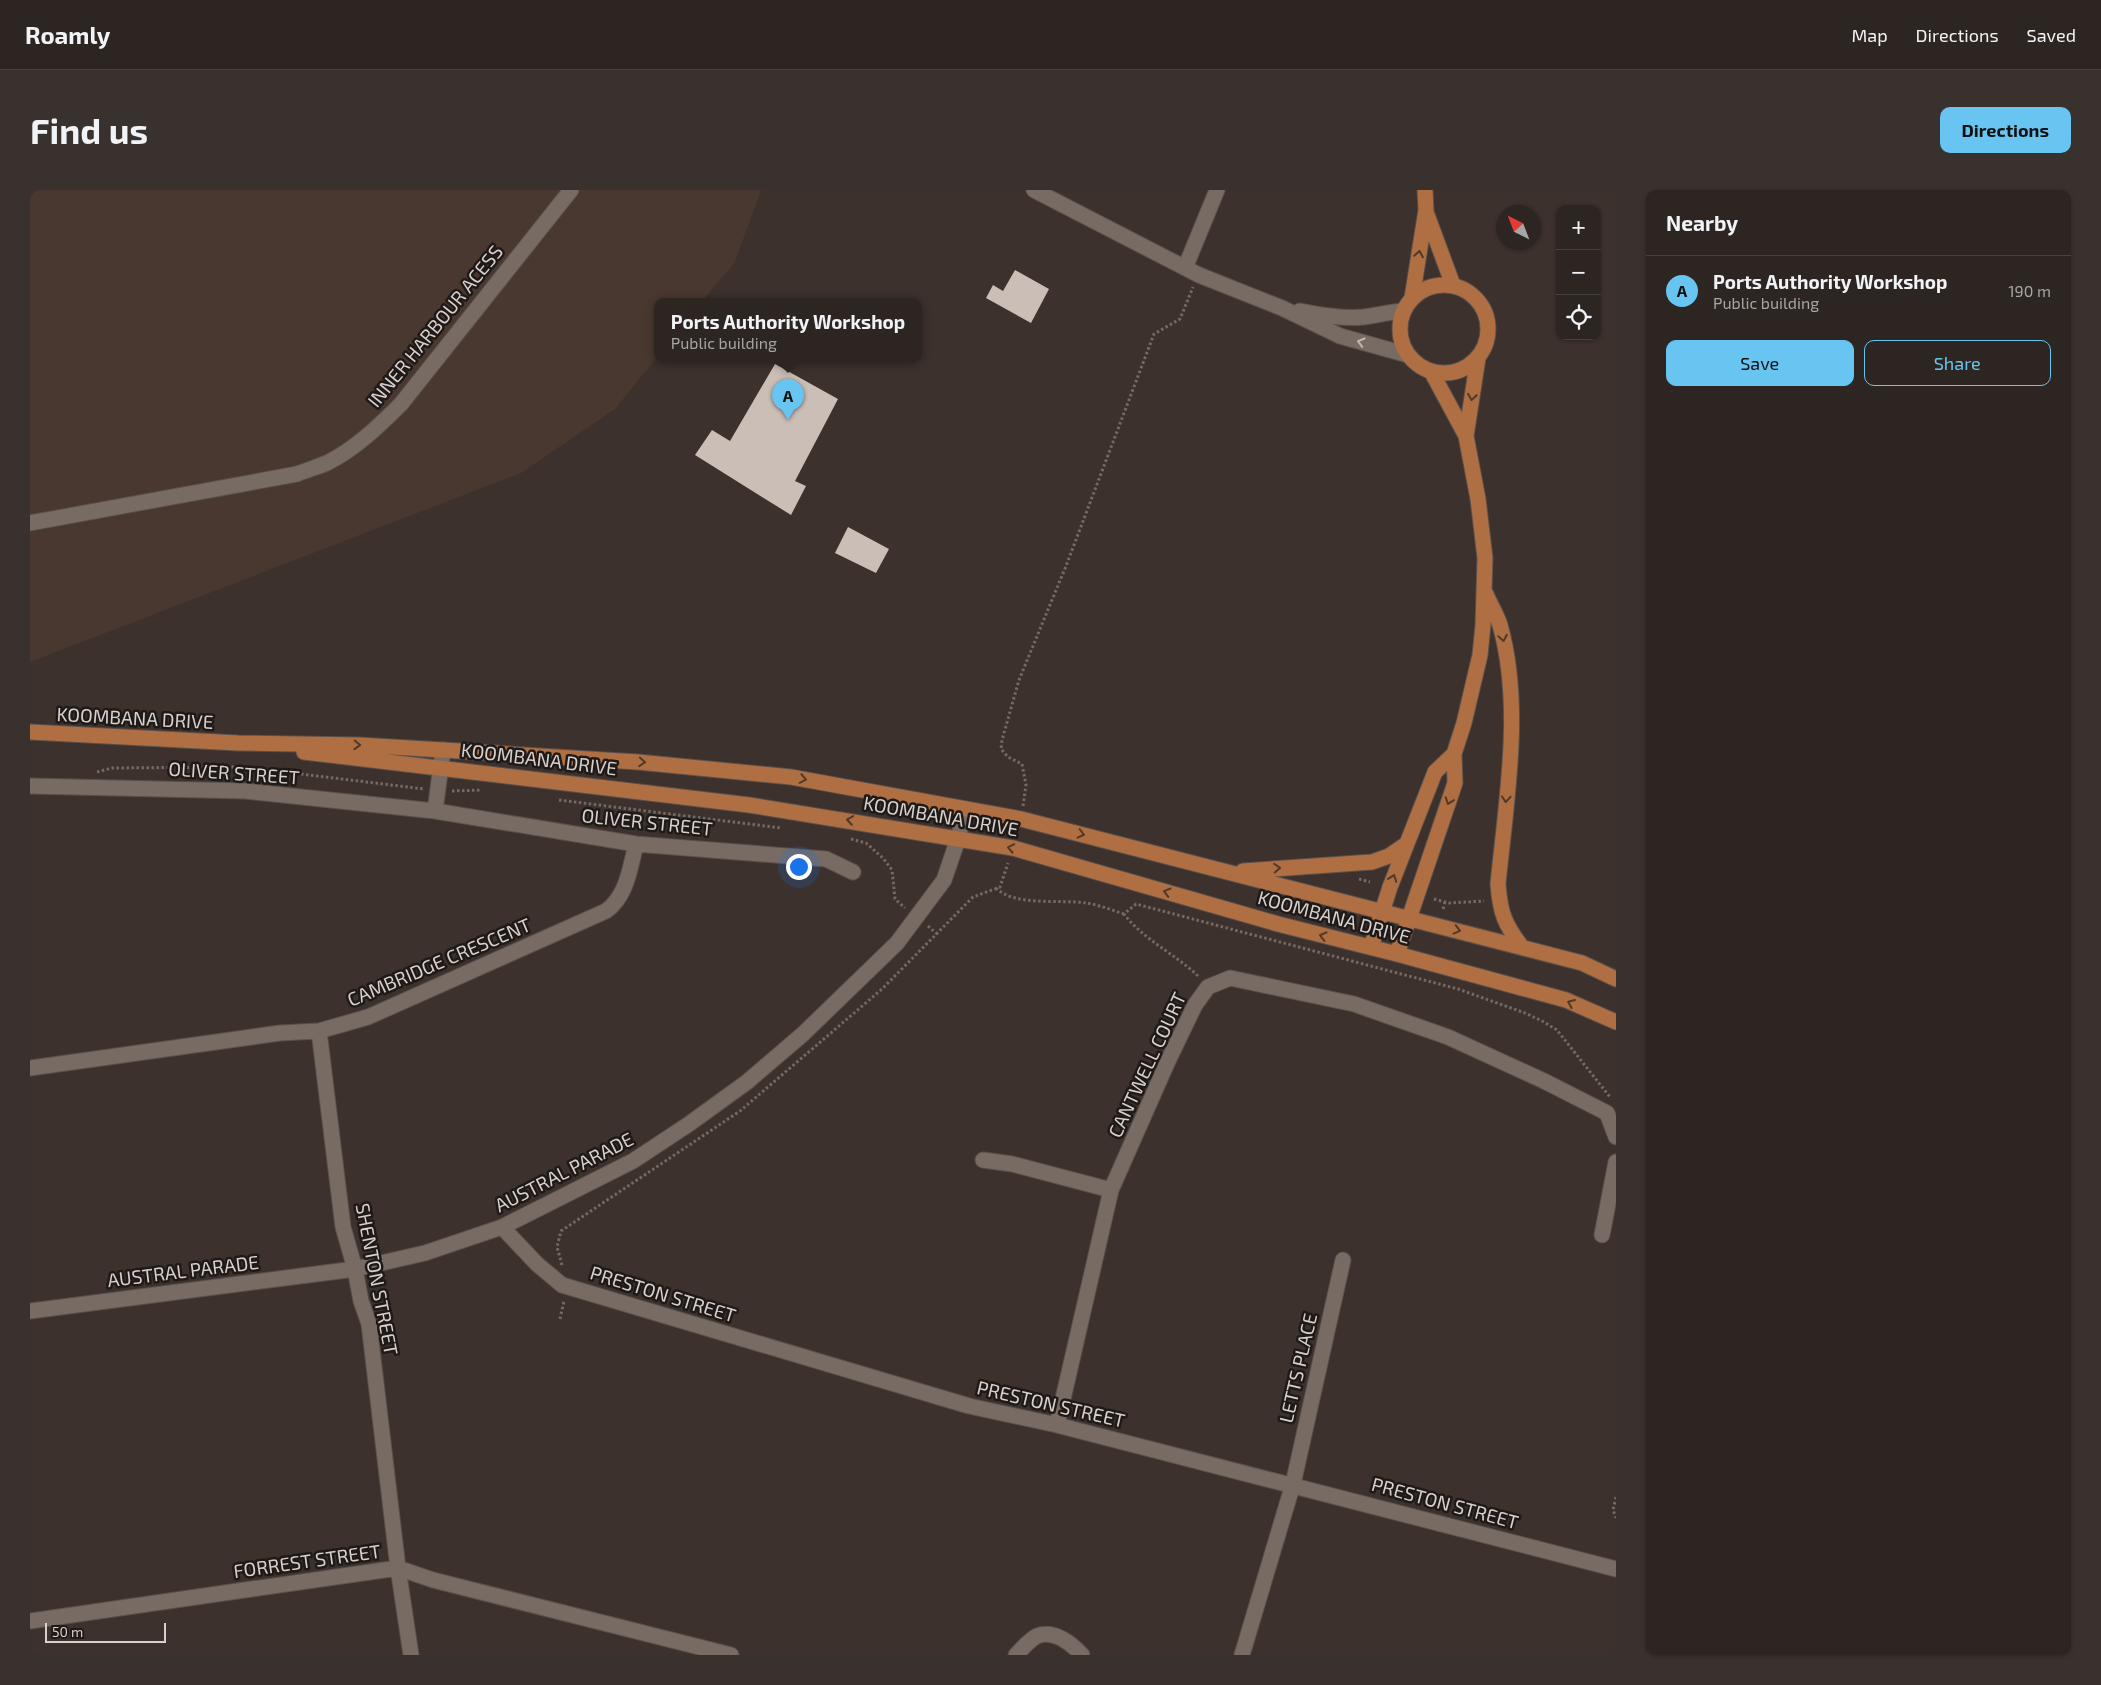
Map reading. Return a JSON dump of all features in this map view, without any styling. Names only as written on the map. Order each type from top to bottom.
[{"type":"main road","points":[[1412,298],[1426,210],[1425,190]]},
{"type":"main road","points":[[1426,210],[1453,285]]},
{"type":"main road","points":[[1442,284],[1466,289],[1476,297],[1486,314],[1489,334],[1478,358],[1456,372],[1443,374],[1430,371],[1414,362],[1401,342],[1400,326],[1403,311],[1412,298],[1431,286],[1442,284]]},
{"type":"main road","points":[[1466,436],[1478,358]]},
{"type":"main road","points":[[1397,954],[1455,782],[1454,754],[1464,724],[1480,655],[1485,593],[1485,558],[1478,499],[1466,436],[1430,371]]},
{"type":"main road","points":[[1485,593],[1500,624],[1510,681],[1510,744],[1498,884],[1499,899],[1501,914],[1508,928],[1522,947]]},
{"type":"main road","name":"KOOMBANA DRIVE","points":[[30,732],[238,743],[359,745],[648,763],[791,777],[1021,819],[1582,963],[1616,979]]},
{"type":"main road","name":"KOOMBANA DRIVE","points":[[238,743],[346,758],[441,767],[749,804],[1013,848],[1278,924],[1566,1000],[1616,1022]]},
{"type":"main road","points":[[1371,947],[1405,845],[1435,772],[1454,754]]},
{"type":"main road","points":[[1229,872],[1372,862],[1389,856],[1405,845]]},
{"type":"street","name":"INNER HARBOUR ACESS","points":[[30,523],[297,474],[326,463],[351,448],[401,404],[570,190]]},
{"type":"street","points":[[1034,190],[1185,268],[1282,308],[1340,336],[1408,355]]},
{"type":"street","points":[[1185,268],[1217,190]]},
{"type":"street","points":[[1282,308],[1333,317],[1363,317],[1403,311]]},
{"type":"street","points":[[435,811],[442,750]]},
{"type":"street","name":"OLIVER STREET","points":[[30,786],[245,790],[435,811],[636,844],[826,858],[853,872]]},
{"type":"street","name":"AUSTRAL PARADE","points":[[30,1311],[355,1269],[425,1253],[502,1228],[633,1161],[689,1124],[746,1082],[803,1034],[897,943],[944,880],[958,839],[965,810]]},
{"type":"street","name":"CAMBRIDGE CRESCENT","points":[[30,1068],[280,1033],[319,1031],[368,1017],[606,911],[615,904],[624,890],[636,844]]},
{"type":"street","name":"CANTWELL COURT","points":[[1057,1425],[1111,1190],[1172,1053],[1195,1005],[1208,986],[1230,978],[1354,1004],[1448,1037],[1544,1081],[1606,1113],[1616,1136]]},
{"type":"street","name":"SHENTON STREET","points":[[319,1031],[343,1227],[355,1269],[361,1301],[369,1324],[398,1568],[411,1655]]},
{"type":"street","points":[[983,1160],[1012,1164],[1111,1190]]},
{"type":"street","points":[[1602,1235],[1616,1162]]},
{"type":"street","name":"PRESTON STREET","points":[[502,1228],[537,1264],[562,1285],[969,1406],[1057,1425],[1293,1484],[1616,1569]]},
{"type":"street","name":"LETTS PLACE","points":[[1242,1655],[1293,1484],[1343,1260]]},
{"type":"street","name":"FORREST STREET","points":[[30,1621],[398,1568],[433,1580],[731,1655]]},
{"type":"street","points":[[1016,1655],[1038,1636],[1049,1635],[1066,1640],[1082,1655]]},
{"type":"path","points":[[1356,878],[1370,882]]},
{"type":"path","points":[[996,888],[1002,894],[1029,900],[1087,903],[1124,914],[1143,935],[1184,963],[1208,986]]},
{"type":"path","points":[[1434,899],[1445,902],[1484,901]]},
{"type":"path","points":[[1443,909],[1445,902]]},
{"type":"path","points":[[1124,914],[1136,904],[1458,989],[1525,1013],[1557,1030],[1611,1098]]},
{"type":"path","points":[[1616,1497],[1613,1510],[1616,1518]]},
{"type":"shaded area","points":[[30,190],[761,190],[735,262],[705,298],[654,298],[654,361],[615,409],[521,473],[30,662]]},
{"type":"building","points":[[1015,270],[1049,289],[1031,323],[986,298],[993,285],[1003,291]]},
{"type":"building","points":[[775,364],[838,399],[795,481],[806,486],[791,515],[695,455],[712,430],[730,441]]},
{"type":"building","points":[[848,527],[889,549],[876,573],[835,553]]},
{"type":"place","name":"Ports Authority Workshop","points":[[788,420]]}]
